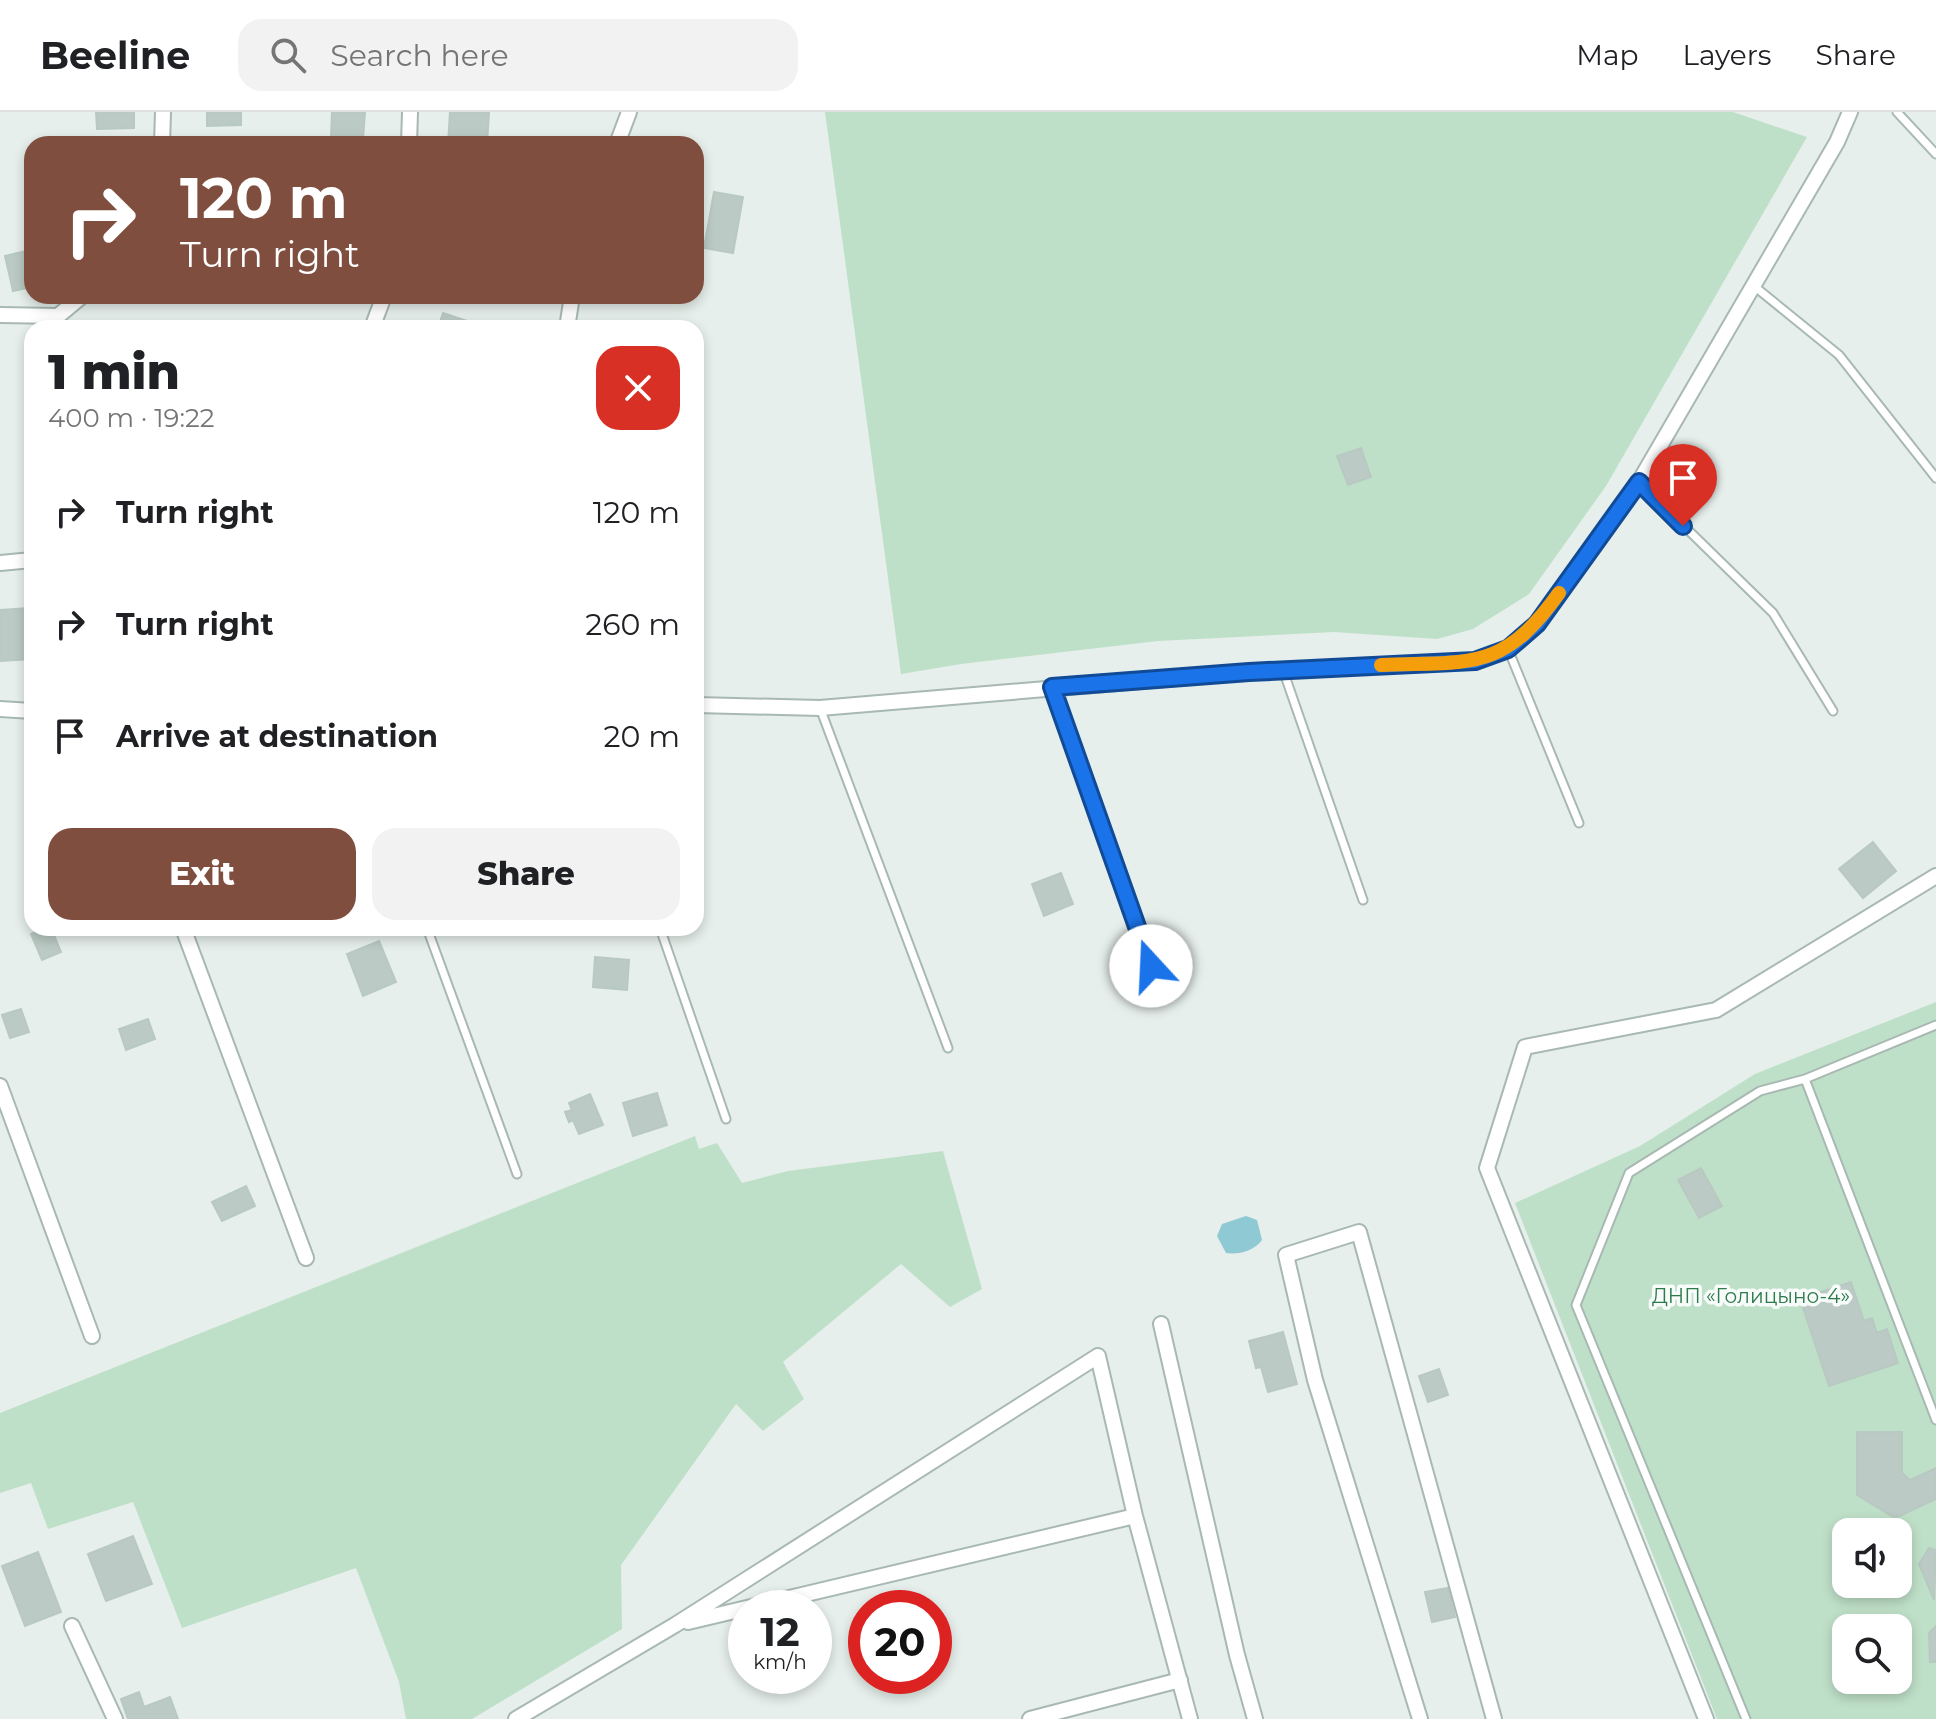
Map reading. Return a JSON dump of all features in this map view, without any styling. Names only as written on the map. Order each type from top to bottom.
[{"type":"street","points":[[162,136],[163,112]]},
{"type":"street","points":[[409,136],[410,112]]},
{"type":"street","points":[[620,136],[629,112]]},
{"type":"street","points":[[704,705],[820,708],[1283,670],[1475,661],[1508,649],[1537,624],[1639,482],[1837,142],[1850,112]]},
{"type":"street","points":[[0,325],[0,315],[58,316],[72,304]]},
{"type":"street","points":[[0,563],[24,561]]},
{"type":"street","points":[[0,709],[24,710]]},
{"type":"street","points":[[1706,1719],[1487,1168],[1525,1047],[1716,1010],[1936,876]]},
{"type":"street","points":[[186,936],[306,1258]]},
{"type":"street","points":[[0,1086],[92,1336]]},
{"type":"street","points":[[1420,1719],[1315,1380],[1286,1255],[1359,1232],[1494,1719]]},
{"type":"street","points":[[1161,1324],[1237,1655],[1255,1719]]},
{"type":"street","points":[[516,1719],[675,1625],[1098,1356],[1135,1516],[1190,1719]]},
{"type":"street","points":[[675,1625],[1135,1516]]},
{"type":"street","points":[[72,1626],[115,1719]]},
{"type":"street","points":[[1030,1719],[1180,1680]]},
{"type":"lane","points":[[1897,112],[1936,154]]},
{"type":"lane","points":[[1753,284],[1839,355],[1936,478]]},
{"type":"lane","points":[[1639,482],[1773,613],[1833,711]]},
{"type":"lane","points":[[1508,649],[1579,823]]},
{"type":"lane","points":[[1283,670],[1363,900]]},
{"type":"lane","points":[[1052,687],[1151,966]]},
{"type":"lane","points":[[820,708],[948,1048]]},
{"type":"lane","points":[[430,936],[517,1174]]},
{"type":"lane","points":[[663,936],[726,1119]]},
{"type":"lane","points":[[1746,1719],[1576,1305],[1629,1173],[1760,1091],[1805,1079],[1936,1025]]},
{"type":"lane","points":[[1805,1079],[1936,1420]]},
{"type":"green space","points":[[825,112],[1733,112],[1807,137],[1606,486],[1529,594],[1473,629],[1437,639],[1334,632],[1158,641],[901,674]]},
{"type":"green space","name":"ДНП «Голицыно-4»","points":[[1936,1002],[1936,1719],[1717,1719],[1515,1203],[1640,1146],[1755,1074]]},
{"type":"green space","points":[[695,1136],[699,1149],[717,1143],[742,1183],[788,1171],[943,1151],[982,1289],[950,1307],[901,1264],[783,1362],[804,1399],[763,1431],[736,1404],[621,1565],[622,1629],[472,1719],[406,1719],[399,1682],[356,1568],[182,1628],[133,1502],[48,1529],[31,1483],[0,1493],[0,1413]]},
{"type":"water","points":[[1246,1216],[1257,1220],[1262,1240],[1246,1251],[1226,1253],[1217,1236],[1222,1224]]},
{"type":"building","points":[[96,112],[134,112],[134,128],[97,129]]},
{"type":"building","points":[[207,112],[241,112],[241,125],[207,126]]},
{"type":"building","points":[[332,112],[365,112],[363,136],[331,136]]},
{"type":"building","points":[[450,112],[489,112],[488,136],[448,136]]},
{"type":"building","points":[[714,192],[743,197],[733,253],[704,248]]},
{"type":"building","points":[[24,251],[24,289],[13,291],[5,256]]},
{"type":"building","points":[[443,313],[464,320],[441,320]]},
{"type":"building","points":[[1361,448],[1371,477],[1348,485],[1337,456]]},
{"type":"building","points":[[24,608],[24,660],[0,661],[0,610]]},
{"type":"building","points":[[1873,842],[1896,871],[1863,898],[1839,869]]},
{"type":"building","points":[[1061,873],[1073,904],[1044,916],[1032,884]]},
{"type":"building","points":[[32,936],[54,936],[61,952],[42,960]]},
{"type":"building","points":[[379,941],[396,982],[363,996],[347,954]]},
{"type":"building","points":[[595,957],[629,960],[627,990],[593,987]]},
{"type":"building","points":[[21,1009],[29,1032],[10,1038],[2,1015]]},
{"type":"building","points":[[148,1019],[155,1039],[126,1050],[119,1029]]},
{"type":"building","points":[[657,1093],[667,1125],[633,1136],[623,1103]]},
{"type":"building","points":[[590,1094],[603,1125],[579,1134],[573,1120],[569,1122],[565,1112],[572,1110],[569,1103]]},
{"type":"building","points":[[1701,1168],[1722,1206],[1699,1218],[1678,1180]]},
{"type":"building","points":[[246,1186],[255,1206],[222,1221],[212,1202]]},
{"type":"building","points":[[1851,1282],[1864,1321],[1872,1318],[1877,1333],[1887,1329],[1898,1363],[1829,1386],[1800,1299]]},
{"type":"building","points":[[1283,1332],[1297,1384],[1268,1392],[1261,1367],[1256,1368],[1249,1341]]},
{"type":"building","points":[[1439,1369],[1448,1395],[1428,1402],[1419,1376]]},
{"type":"building","points":[[1857,1432],[1902,1432],[1902,1473],[1910,1480],[1936,1468],[1936,1499],[1895,1518],[1857,1495]]},
{"type":"building","points":[[133,1536],[152,1584],[106,1601],[88,1554]]},
{"type":"building","points":[[1929,1548],[1936,1550],[1934,1600],[1919,1564]]},
{"type":"building","points":[[38,1552],[61,1612],[25,1626],[2,1566]]},
{"type":"building","points":[[1448,1588],[1455,1617],[1432,1622],[1425,1592]]},
{"type":"building","points":[[1936,1626],[1936,1662],[1930,1662],[1929,1633]]},
{"type":"building","points":[[139,1692],[144,1707],[170,1697],[178,1719],[128,1719],[121,1699]]},
{"type":"slow traffic","points":[[1381,665],[1475,661],[1508,649],[1537,624],[1559,593]]},
{"type":"route","points":[[1151,966],[1052,687],[1249,672],[1475,661],[1508,649],[1537,624],[1639,482],[1683,526]]}]
